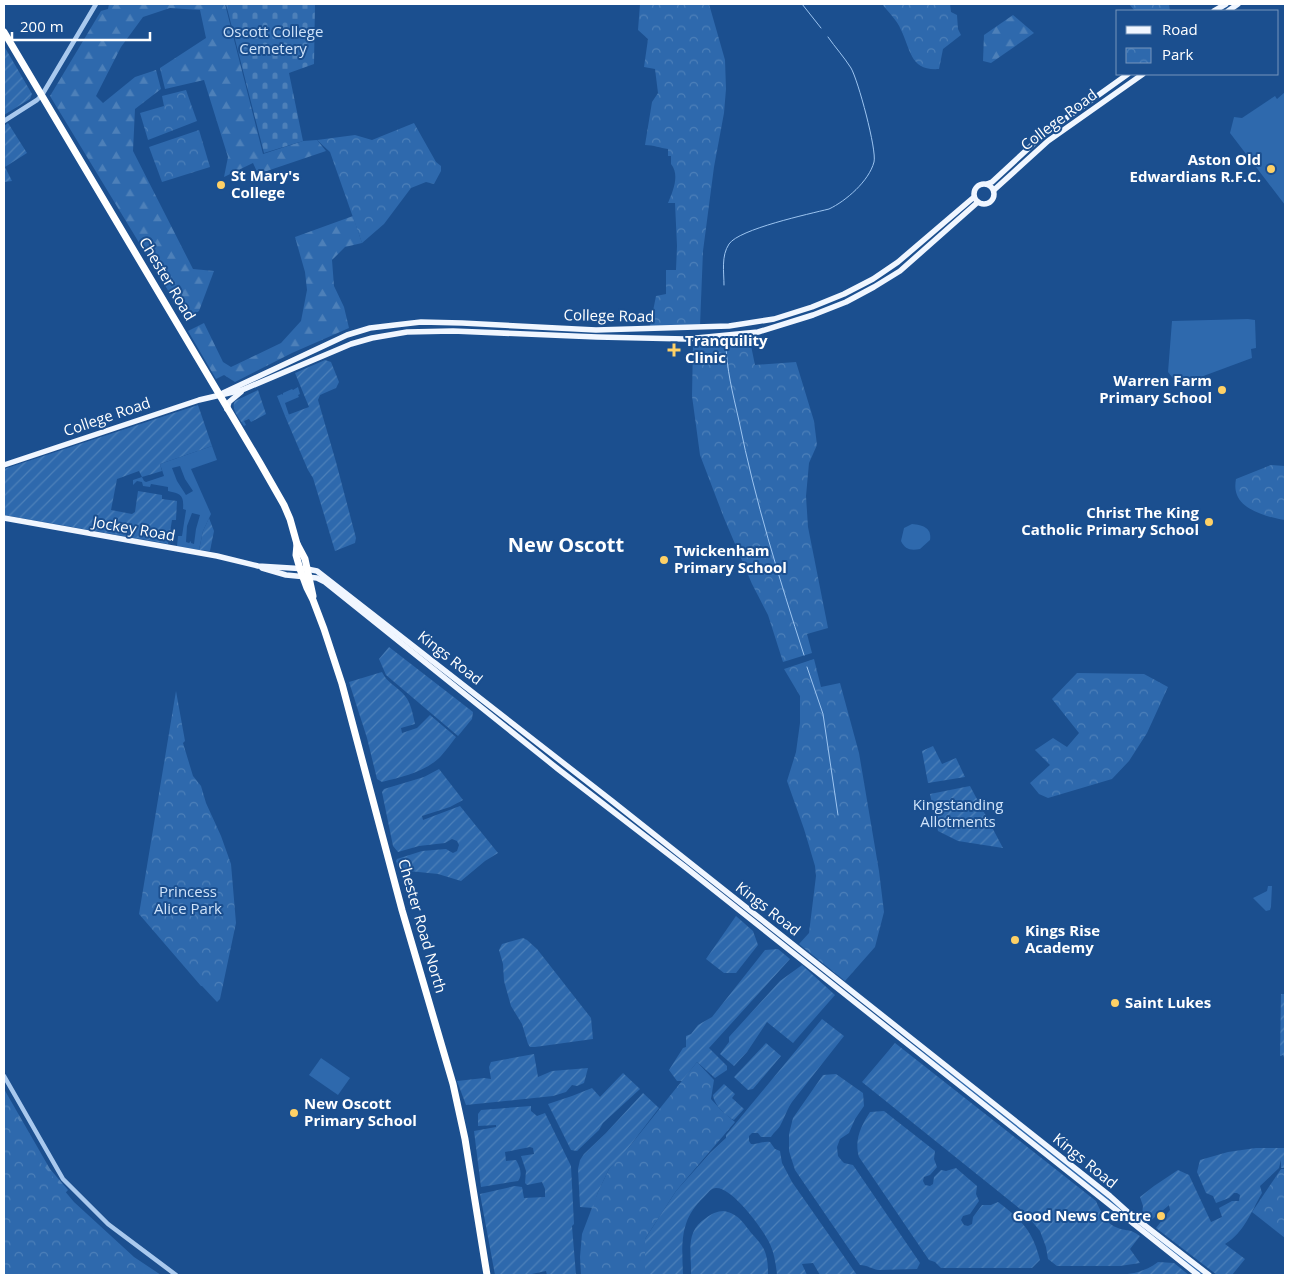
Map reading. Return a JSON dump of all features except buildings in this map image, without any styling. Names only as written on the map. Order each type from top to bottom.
[{"type":"highway","name":"Chester Road","points":[[4,32],[284,505],[297,544],[296,555],[306,577]]},
{"type":"highway","name":"Chester Road North","points":[[306,577],[306,588],[313,600],[342,684],[402,910],[443,1048],[465,1139],[489,1275]]},
{"type":"main road","name":"College Road","points":[[987,184],[992,182],[1044,134],[1127,75]]},
{"type":"main road","name":"College Road","points":[[994,190],[1048,141],[1142,75]]},
{"type":"main road","points":[[987,184],[994,190],[994,196],[990,202],[983,204],[976,200],[974,192],[977,186],[987,184]]},
{"type":"main road","name":"College Road","points":[[219,395],[347,335],[370,328],[421,322],[596,330],[652,329],[742,325],[774,319],[812,307],[844,294],[873,279],[898,262],[976,200]]},
{"type":"main road","name":"College Road","points":[[4,465],[190,403],[242,390],[351,344],[390,334],[453,330],[597,337],[708,338],[758,332],[813,315],[846,302],[900,271],[976,200]]},
{"type":"main road","points":[[812,307],[813,315]]},
{"type":"main road","points":[[421,322],[423,331]]},
{"type":"main road","points":[[652,329],[652,338]]},
{"type":"main road","points":[[228,409],[229,402],[242,390]]},
{"type":"main road","name":"Jockey Road","points":[[4,518],[217,556],[274,572],[306,577]]},
{"type":"main road","name":"Jockey Road","points":[[258,566],[303,569]]},
{"type":"main road","name":"Kings Road","points":[[303,569],[322,574],[1209,1275]]},
{"type":"main road","name":"Kings Road","points":[[306,577],[320,579],[335,590],[558,769],[685,867],[1198,1275]]},
{"type":"street","points":[[4,120],[42,95],[96,4]]},
{"type":"street","points":[[4,1076],[63,1179],[108,1224],[176,1275]]},
{"type":"green space","points":[[109,4],[225,4],[263,154],[303,141],[317,140],[326,151],[258,174],[253,163],[224,177],[228,157],[204,80],[165,89],[160,68],[206,38],[200,10],[170,8],[143,17],[121,47],[96,96],[103,103],[135,77],[156,70],[161,89],[135,109],[133,151],[193,269],[214,271],[199,311],[186,320],[50,96],[101,11],[108,9]]},
{"type":"green space","name":"Oscott College Cemetery","points":[[226,4],[315,4],[314,64],[289,73],[303,141],[264,153]]},
{"type":"green space","points":[[640,4],[709,4],[725,60],[726,89],[724,113],[714,167],[703,251],[700,326],[650,326],[656,296],[666,294],[666,270],[676,270],[675,203],[668,203],[674,188],[675,173],[671,164],[671,156],[668,156],[668,149],[645,145],[652,102],[658,93],[655,69],[644,67],[648,39],[638,30]]},
{"type":"green space","points":[[882,4],[950,4],[951,12],[957,15],[958,29],[961,35],[943,49],[939,69],[929,69],[917,63],[895,19]]},
{"type":"green space","points":[[1129,4],[1169,4],[1170,10],[1134,10]]},
{"type":"green space","points":[[1013,15],[1034,33],[991,63],[983,61],[984,35]]},
{"type":"green space","points":[[4,46],[32,94],[30,99],[4,115]]},
{"type":"green space","points":[[186,90],[197,121],[148,140],[140,113],[164,106],[162,96]]},
{"type":"green space","name":"Aston Old Edwardians R.F.C.","points":[[1285,92],[1285,205],[1230,133],[1234,117],[1242,118],[1275,96],[1277,99]]},
{"type":"green space","points":[[8,123],[27,153],[5,167],[12,181],[4,182],[4,126]]},
{"type":"green space","points":[[414,123],[436,162],[441,166],[441,171],[434,184],[426,182],[411,188],[384,224],[362,243],[330,152],[317,140],[355,135],[372,140]]},
{"type":"green space","points":[[199,130],[210,167],[162,182],[149,147]]},
{"type":"green space","points":[[353,216],[362,243],[345,247],[332,260],[334,286],[344,307],[349,328],[292,353],[235,382],[224,375],[216,379],[188,331],[204,323],[223,362],[231,367],[281,343],[301,321],[307,290],[305,272],[295,237]]},
{"type":"green space","points":[[1255,320],[1256,348],[1251,349],[1252,358],[1190,381],[1188,377],[1176,382],[1168,372],[1172,321]]},
{"type":"green space","points":[[749,336],[755,365],[796,362],[814,421],[817,445],[809,463],[806,496],[808,527],[828,628],[807,634],[812,653],[783,662],[768,615],[752,584],[700,455],[692,396],[693,343]]},
{"type":"green space","points":[[325,360],[331,362],[339,382],[336,388],[320,395],[318,400],[356,538],[355,543],[335,551],[313,478],[285,416],[309,407],[295,373]]},
{"type":"green space","points":[[298,387],[299,397],[285,403],[289,415],[285,416],[277,396]]},
{"type":"green space","points":[[258,390],[266,414],[251,422],[249,419],[244,421],[246,425],[244,426],[236,414],[235,401]]},
{"type":"green space","points":[[198,405],[212,446],[160,464],[162,471],[142,477],[139,471],[117,479],[111,510],[132,514],[135,512],[138,491],[162,495],[162,499],[177,501],[176,520],[172,520],[168,544],[4,515],[4,469]]},
{"type":"green space","points":[[212,446],[217,460],[191,469],[211,514],[203,531],[199,550],[177,546],[178,536],[182,536],[186,510],[183,509],[181,496],[168,491],[168,487],[151,484],[150,487],[143,486],[142,482],[137,481],[133,485],[133,480],[142,477],[146,482],[164,476],[160,464]],"holes":[[[180,466],[185,479],[193,491],[186,495],[177,481],[172,468]],[[192,513],[200,515],[194,544],[191,541],[189,543],[186,542],[187,526]]]},
{"type":"green space","points":[[1271,465],[1285,466],[1285,520],[1258,513],[1240,501],[1237,495],[1236,479]]},
{"type":"green space","points":[[209,518],[214,531],[210,551],[199,550],[203,531]]},
{"type":"green space","points":[[912,524],[923,526],[930,533],[930,540],[920,549],[908,549],[901,541],[904,528]]},
{"type":"green space","points":[[389,647],[473,712],[472,719],[458,736],[386,675],[379,659]]},
{"type":"green space","points":[[814,659],[821,687],[840,683],[859,753],[884,912],[875,947],[845,981],[799,944],[809,933],[816,876],[815,866],[804,829],[787,781],[796,752],[800,723],[800,696],[784,669]]},
{"type":"green space","points":[[382,672],[405,696],[412,709],[415,724],[401,728],[402,733],[417,728],[430,715],[456,737],[435,762],[413,773],[382,782],[377,779],[367,738],[349,682]]},
{"type":"green space","points":[[1077,673],[1144,674],[1168,687],[1147,733],[1129,761],[1112,779],[1048,798],[1039,794],[1030,783],[1050,765],[1035,750],[1053,738],[1067,747],[1079,733],[1052,699]]},
{"type":"green space","name":"Princess Alice Park","points":[[176,691],[185,741],[183,743],[193,776],[201,786],[231,864],[236,923],[220,999],[217,1002],[139,914]]},
{"type":"green space","name":"Kingstanding Allotments","points":[[933,746],[942,764],[956,758],[965,777],[928,783],[922,751]]},
{"type":"green space","points":[[439,769],[463,800],[450,807],[422,816],[423,820],[460,806],[498,853],[461,881],[438,874],[399,870],[397,859],[422,851],[446,849],[453,853],[457,851],[459,845],[457,841],[452,839],[445,843],[419,846],[398,852],[393,846],[382,792],[384,789],[424,777]]},
{"type":"green space","name":"Kingstanding Allotments","points":[[970,786],[1003,848],[958,841],[938,831],[930,794]]},
{"type":"green space","points":[[1268,886],[1272,886],[1271,907],[1270,910],[1266,911],[1253,898],[1267,891]]},
{"type":"green space","points":[[736,916],[753,931],[758,945],[736,973],[724,973],[706,959]]},
{"type":"green space","points":[[523,938],[537,949],[591,1018],[593,1039],[530,1047],[522,1024],[511,1006],[504,981],[503,964],[499,950],[502,944]]},
{"type":"green space","points":[[778,949],[790,959],[709,1048],[727,1066],[727,1070],[715,1078],[697,1062],[682,1081],[677,1081],[669,1070],[683,1048],[686,1047],[686,1036],[691,1034],[698,1025],[712,1017],[765,950]]},
{"type":"green space","points":[[802,965],[835,995],[793,1043],[767,1022],[747,1052],[734,1066],[720,1054],[729,1042],[729,1037],[780,981]]},
{"type":"green space","points":[[1281,994],[1285,994],[1285,1060],[1283,1055],[1280,1056]]},
{"type":"green space","points":[[878,1018],[947,1070],[1205,1275],[1199,1275]]},
{"type":"green space","points":[[822,1019],[844,1036],[792,1102],[780,1126],[771,1137],[761,1137],[758,1133],[752,1133],[749,1136],[749,1141],[751,1144],[770,1142],[775,1149],[780,1151],[782,1163],[792,1182],[857,1275],[820,1275],[813,1263],[802,1264],[807,1275],[777,1275],[772,1250],[760,1228],[738,1201],[723,1189],[716,1188],[710,1191],[696,1206],[686,1224],[682,1253],[683,1275],[645,1275],[645,1239],[676,1191],[726,1138],[726,1135]]},
{"type":"green space","points":[[766,1043],[781,1056],[753,1089],[748,1090],[734,1077]]},
{"type":"green space","points":[[895,1043],[1096,1201],[1110,1224],[1140,1236],[1130,1249],[1140,1263],[1120,1266],[1057,1266],[1048,1259],[1040,1231],[1025,1213],[862,1082]]},
{"type":"green space","points":[[534,1054],[538,1077],[552,1071],[588,1068],[584,1083],[577,1086],[572,1085],[566,1092],[553,1096],[466,1105],[457,1081],[491,1079],[489,1067],[491,1062]]},
{"type":"green space","points":[[321,1058],[350,1078],[338,1095],[309,1075]]},
{"type":"green space","points":[[697,1062],[714,1080],[711,1099],[735,1122],[676,1191],[645,1239],[645,1275],[581,1275],[582,1234],[609,1169]]},
{"type":"green space","points":[[623,1073],[640,1089],[603,1123],[599,1130],[577,1151],[571,1150],[548,1104],[592,1088],[600,1097]]},
{"type":"green space","points":[[836,1074],[863,1093],[864,1106],[855,1119],[849,1133],[840,1139],[837,1147],[838,1156],[844,1163],[853,1165],[920,1263],[917,1269],[878,1270],[860,1265],[795,1170],[789,1151],[789,1134],[793,1118],[823,1075]]},
{"type":"green space","points":[[724,1084],[735,1094],[732,1098],[744,1109],[734,1120],[721,1110],[714,1099],[713,1095]]},
{"type":"green space","points":[[4,1089],[50,1169],[68,1190],[60,1199],[4,1132]]},
{"type":"green space","points":[[4,1092],[42,1164],[74,1202],[134,1257],[161,1275],[4,1275]]},
{"type":"green space","points":[[643,1093],[659,1108],[622,1156],[609,1169],[593,1208],[580,1207],[578,1169],[580,1160]]},
{"type":"green space","points":[[531,1106],[531,1111],[537,1116],[545,1113],[571,1166],[574,1224],[572,1226],[576,1275],[547,1275],[546,1271],[527,1275],[495,1275],[480,1194],[515,1186],[522,1187],[524,1198],[545,1197],[545,1189],[542,1182],[527,1185],[525,1183],[526,1171],[521,1156],[534,1154],[533,1148],[530,1147],[505,1152],[506,1161],[516,1160],[519,1165],[521,1174],[518,1181],[481,1187],[474,1131],[496,1127],[496,1125],[478,1126],[478,1114],[481,1110]]},
{"type":"green space","points":[[884,1111],[935,1151],[934,1159],[937,1167],[930,1175],[924,1177],[925,1185],[930,1186],[933,1184],[934,1177],[941,1170],[946,1171],[956,1168],[977,1186],[976,1194],[979,1201],[970,1214],[963,1216],[961,1220],[964,1225],[972,1224],[973,1217],[982,1205],[991,1205],[998,1202],[1020,1220],[1034,1241],[1040,1260],[1032,1268],[941,1268],[935,1262],[929,1260],[859,1157],[857,1145],[859,1133],[864,1123],[870,1112]]},
{"type":"green space","points":[[1256,1148],[1285,1148],[1285,1168],[1281,1168],[1281,1160],[1279,1168],[1260,1186],[1262,1193],[1242,1228],[1225,1244],[1245,1259],[1232,1275],[1217,1275],[1156,1228],[1170,1210],[1169,1205],[1149,1222],[1142,1216],[1143,1206],[1140,1197],[1178,1170],[1189,1175],[1211,1222],[1222,1217],[1219,1208],[1232,1201],[1239,1201],[1240,1195],[1234,1193],[1229,1198],[1216,1203],[1213,1196],[1206,1193],[1197,1172],[1200,1160],[1228,1152]]},
{"type":"green space","points":[[1281,1169],[1285,1169],[1285,1238],[1252,1212]]},
{"type":"green space","points":[[724,1211],[738,1217],[761,1245],[767,1258],[768,1275],[691,1275],[691,1244],[695,1230],[710,1215]]},
{"type":"green space","points":[[1158,1262],[1174,1263],[1189,1275],[1103,1275],[1138,1272]]},
{"type":"waterway","points":[[802,4],[821,28]]},
{"type":"waterway","points":[[724,285],[726,249],[735,238],[775,223],[829,209],[856,190],[867,176],[874,162],[873,144],[854,75],[828,37]]},
{"type":"waterway","points":[[726,342],[730,381],[752,480],[804,655]]},
{"type":"waterway","points":[[807,667],[823,714],[838,815]]},
{"type":"place","name":"Aston Old Edwardians R.F.C.","points":[[1271,169]]},
{"type":"place","name":"St Mary's College","points":[[221,185]]},
{"type":"place","name":"Tranquility Clinic","points":[[674,350]]},
{"type":"place","name":"Warren Farm Primary School","points":[[1222,390]]},
{"type":"place","name":"Christ The King Catholic Primary School","points":[[1209,522]]},
{"type":"place","name":"Twickenham Primary School","points":[[664,560]]},
{"type":"place","name":"Kings Rise Academy","points":[[1015,940]]},
{"type":"place","name":"Saint Lukes","points":[[1115,1003]]},
{"type":"place","name":"New Oscott Primary School","points":[[294,1113]]},
{"type":"place","name":"Good News Centre","points":[[1161,1216]]},
{"type":"district","name":"New Oscott","points":[[566,545]]}]
